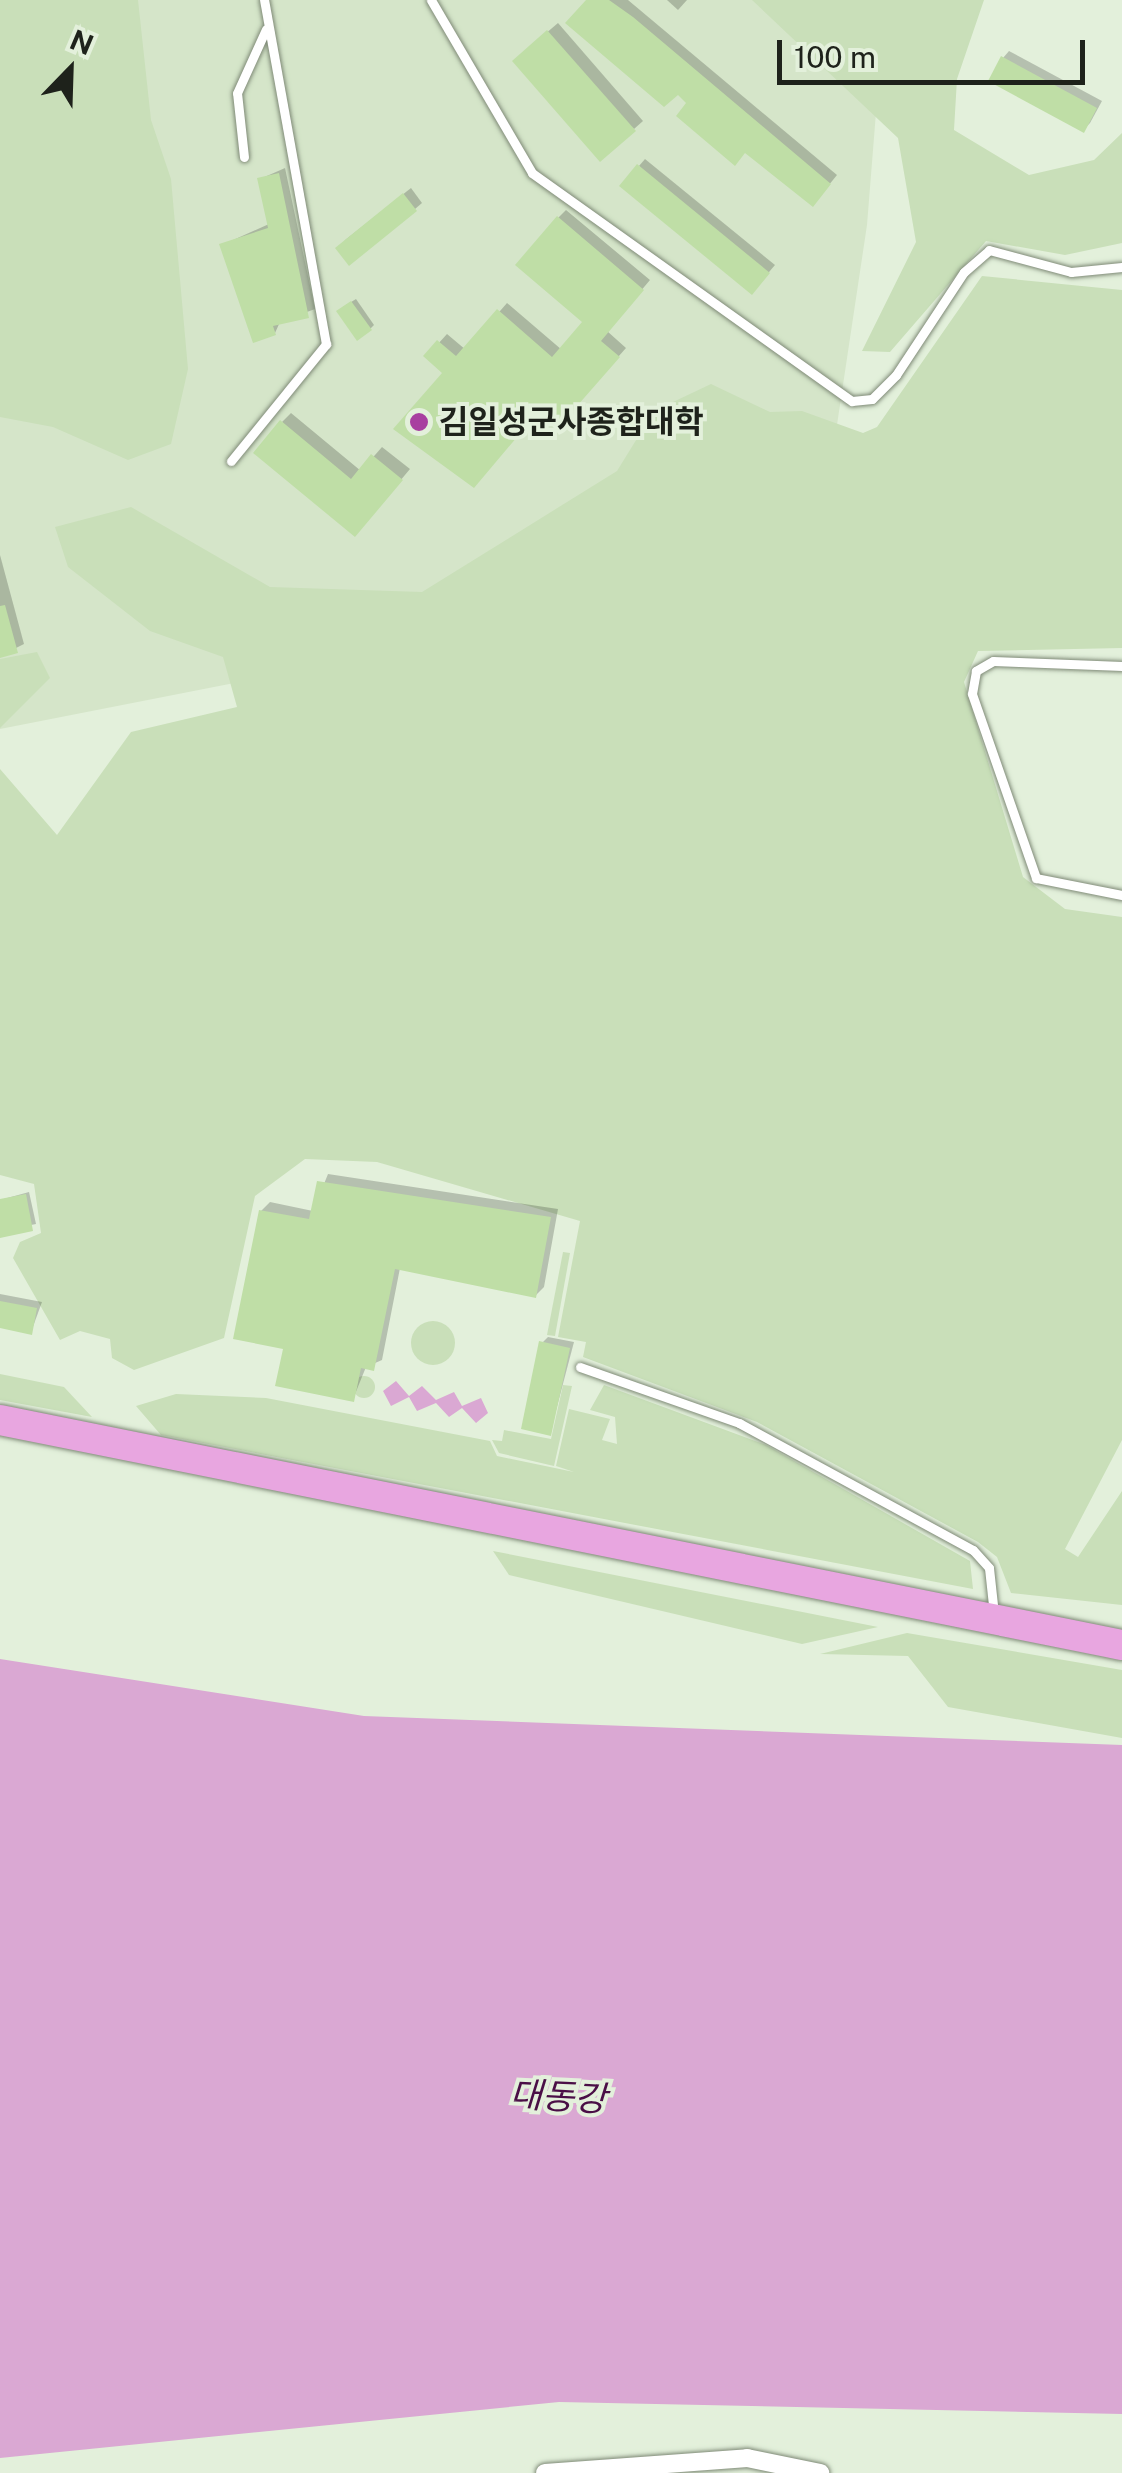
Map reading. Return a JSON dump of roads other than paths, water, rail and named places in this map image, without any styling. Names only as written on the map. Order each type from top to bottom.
[{"type":"highway","points":[[0,1420],[1122,1645]]},
{"type":"street","points":[[545,2473],[747,2458],[820,2473]]},
{"type":"lane","points":[[230,461],[326,344],[266,29],[264,0]]},
{"type":"lane","points":[[431,0],[532,172],[852,401],[872,399],[896,375],[964,272],[990,250],[1071,272],[1122,267]]},
{"type":"lane","points":[[244,157],[237,93],[266,29]]},
{"type":"lane","points":[[1122,666],[993,661],[976,671],[972,694],[1036,878],[1122,895]]},
{"type":"lane","points":[[580,1367],[740,1424],[973,1550],[989,1568],[994,1622]]},
{"type":"water","points":[[396,1381],[409,1396],[422,1386],[436,1400],[454,1392],[462,1406],[481,1398],[488,1413],[476,1423],[462,1408],[449,1417],[436,1403],[417,1411],[409,1397],[391,1406],[383,1391]]},
{"type":"water","name":"대동강","points":[[0,1659],[364,1716],[1122,1745],[1122,2414],[559,2402],[0,2458]]},
{"type":"place","name":"김일성군사종합대학","points":[[419,422]]}]
